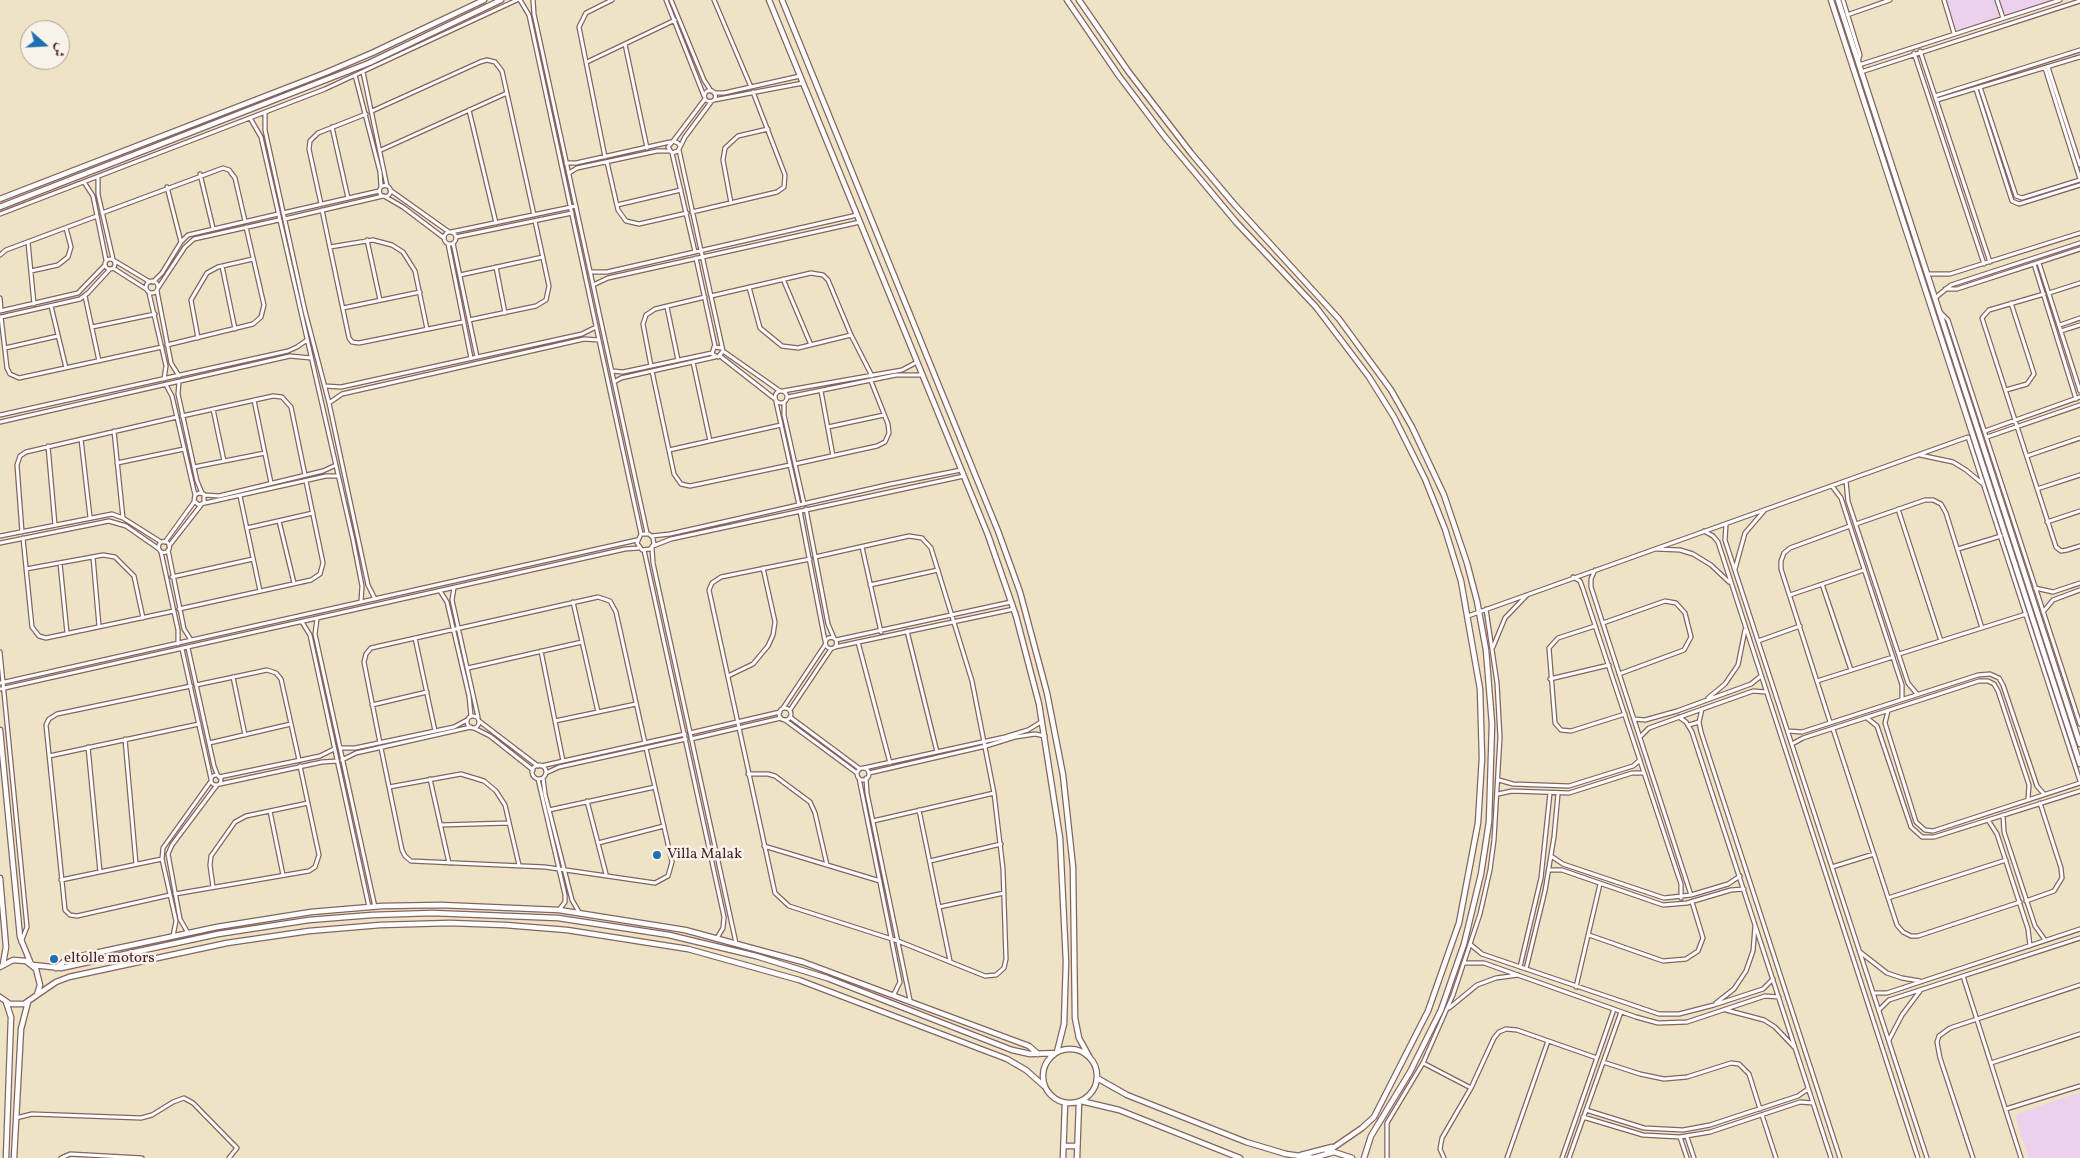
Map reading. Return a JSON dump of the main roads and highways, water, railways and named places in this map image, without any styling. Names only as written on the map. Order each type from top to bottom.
[{"type":"place","name":"Villa Malak","points":[[657,855]]},
{"type":"place","name":"eltolle motors","points":[[54,959]]}]
